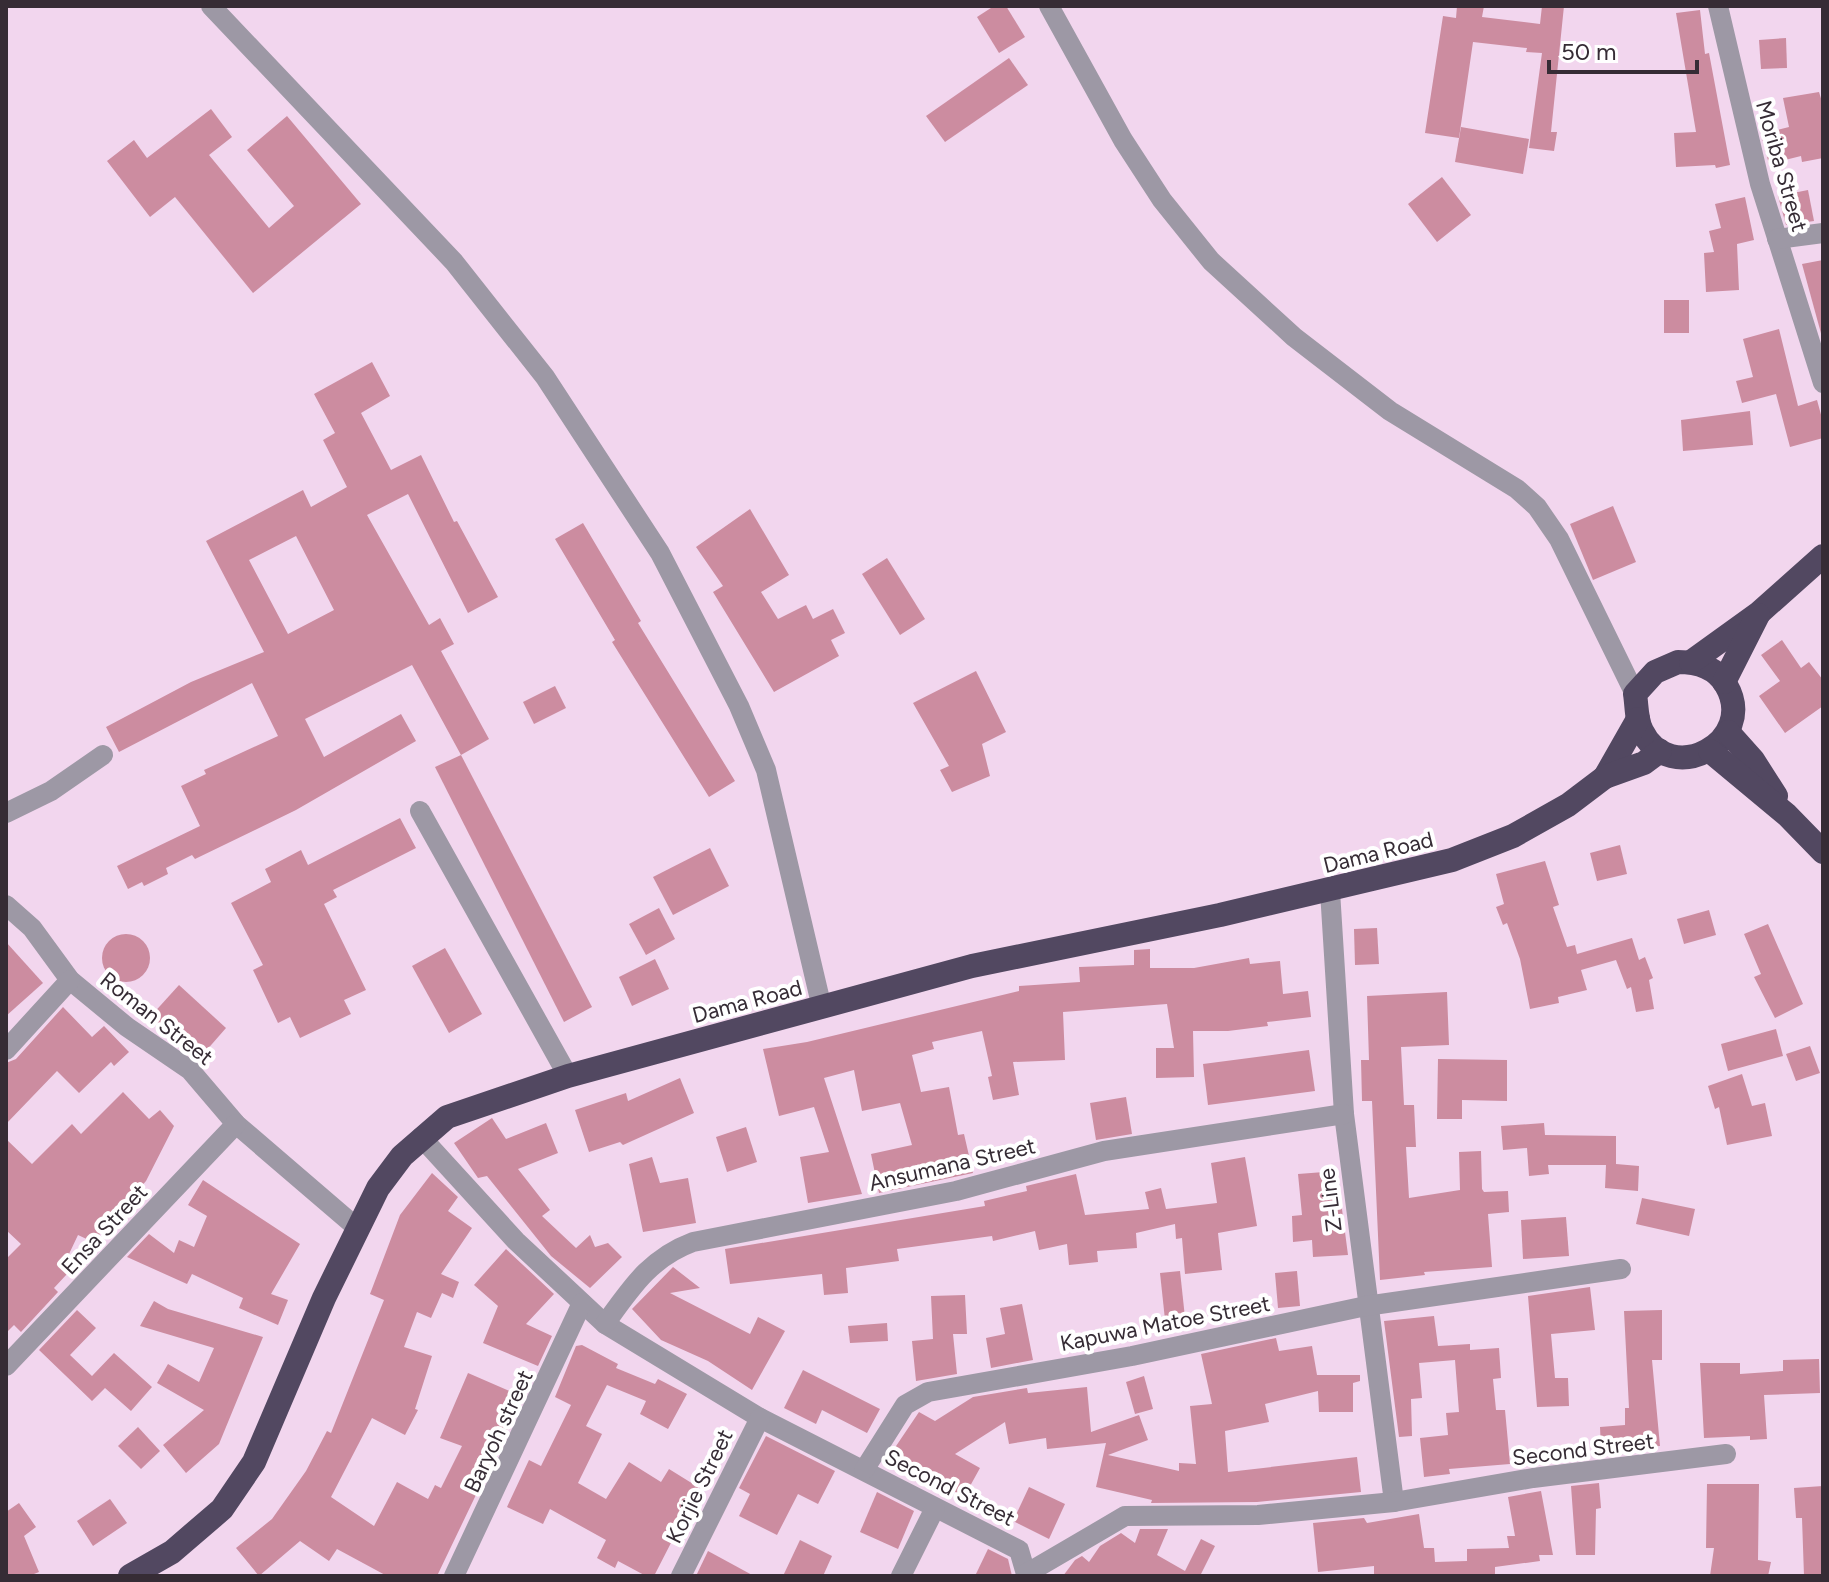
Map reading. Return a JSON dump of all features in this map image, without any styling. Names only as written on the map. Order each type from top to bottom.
[{"type":"highway","points":[[1691,662],[1759,613],[1823,556]]},
{"type":"highway","points":[[1724,682],[1759,613]]},
{"type":"highway","points":[[1691,662],[1704,665],[1724,682],[1733,706],[1728,732],[1710,751],[1685,758],[1660,751],[1650,742],[1638,719],[1635,694],[1655,672],[1666,665],[1691,662]]},
{"type":"highway","points":[[1605,777],[1638,719]]},
{"type":"highway","points":[[1728,732],[1753,760],[1787,815]]},
{"type":"highway","points":[[1605,777],[1644,763],[1660,751]]},
{"type":"highway","points":[[1710,751],[1787,815],[1823,852]]},
{"type":"highway","name":"Dama Road","points":[[130,1576],[172,1552],[222,1509],[254,1462],[356,1227],[378,1188],[421,1137],[447,1117],[568,1076],[972,966],[1330,891],[1452,860],[1513,836],[1568,805],[1605,777]]},
{"type":"street","points":[[211,6],[454,262],[545,377],[660,553],[739,706],[766,770],[822,1008]]},
{"type":"street","points":[[1049,6],[1123,140],[1162,200],[1211,261],[1294,337],[1390,411],[1517,489],[1537,507],[1559,539],[1635,694]]},
{"type":"street","name":"Moriba Street","points":[[1718,6],[1730,67],[1777,239],[1823,383]]},
{"type":"street","points":[[1777,239],[1823,233]]},
{"type":"street","points":[[6,813],[51,791],[103,755]]},
{"type":"street","points":[[420,811],[568,1076]]},
{"type":"street","name":"Z-Line","points":[[1330,891],[1344,1114],[1366,1306],[1394,1502]]},
{"type":"street","name":"Roman Street","points":[[6,905],[32,928],[70,980],[127,1027],[190,1070],[236,1124],[356,1227]]},
{"type":"street","points":[[6,1050],[70,980]]},
{"type":"street","name":"Ansumana Street","points":[[605,1324],[642,1272],[667,1252],[693,1242],[956,1191],[1104,1151],[1344,1114]]},
{"type":"street","name":"Ensa Street","points":[[6,1366],[236,1124]]},
{"type":"street","name":"Second Street","points":[[421,1137],[481,1205],[605,1324],[760,1418],[1019,1550],[1028,1575],[1125,1516],[1258,1515],[1394,1502],[1533,1478],[1726,1454]]},
{"type":"street","name":"Kapuwa Matoe Street","points":[[864,1470],[905,1405],[928,1392],[1132,1356],[1366,1306],[1512,1282],[1621,1269]]},
{"type":"street","name":"Baryoh street","points":[[454,1576],[483,1523],[582,1303]]},
{"type":"street","name":"Korjie Street","points":[[681,1576],[760,1418]]},
{"type":"street","points":[[901,1576],[935,1508]]},
{"type":"building","points":[[994,6],[1006,6],[1025,37],[999,53],[977,17]]},
{"type":"building","points":[[1457,6],[1484,6],[1482,17],[1540,24],[1542,6],[1564,6],[1551,132],[1557,132],[1554,151],[1529,148],[1542,53],[1526,52],[1527,48],[1473,42],[1459,138],[1425,133],[1443,16],[1456,18]]},
{"type":"building","points":[[1700,10],[1705,54],[1709,53],[1730,165],[1716,168],[1715,165],[1676,167],[1674,133],[1696,132],[1676,13]]},
{"type":"building","points":[[1786,38],[1787,68],[1761,69],[1759,40]]},
{"type":"building","points":[[1009,58],[1028,85],[945,142],[926,116]]},
{"type":"building","points":[[1819,92],[1823,105],[1823,158],[1802,162],[1801,156],[1769,164],[1761,134],[1789,127],[1783,98]]},
{"type":"building","points":[[211,109],[232,137],[209,155],[269,228],[294,206],[247,150],[287,116],[361,204],[253,293],[175,197],[150,217],[107,161],[134,140],[147,158]]},
{"type":"building","points":[[1461,127],[1529,139],[1523,174],[1455,162]]},
{"type":"building","points":[[1442,177],[1471,215],[1437,242],[1408,204]]},
{"type":"building","points":[[1808,190],[1814,221],[1786,225],[1778,196]]},
{"type":"building","points":[[1745,197],[1754,240],[1737,244],[1739,290],[1706,292],[1704,253],[1714,252],[1709,231],[1721,228],[1715,204]]},
{"type":"building","points":[[1823,260],[1823,337],[1822,337],[1802,264]]},
{"type":"building","points":[[1664,300],[1689,300],[1689,333],[1664,333]]},
{"type":"building","points":[[1779,329],[1798,406],[1817,400],[1823,422],[1823,438],[1790,447],[1776,394],[1742,403],[1736,381],[1753,377],[1743,339]]},
{"type":"building","points":[[372,362],[390,396],[361,413],[391,470],[421,455],[454,522],[457,521],[498,597],[468,613],[408,494],[367,515],[429,625],[440,618],[454,644],[441,651],[489,739],[461,755],[412,665],[305,719],[324,757],[401,714],[416,741],[296,810],[195,859],[192,855],[166,868],[168,874],[144,886],[142,882],[128,889],[117,866],[200,826],[181,786],[206,774],[204,770],[278,736],[252,683],[119,752],[106,727],[191,682],[264,652],[206,541],[303,490],[311,507],[347,487],[323,440],[335,433],[314,394]],"holes":[[[296,536],[334,610],[288,634],[249,560]]]},
{"type":"building","points":[[1750,411],[1753,445],[1683,451],[1681,420]]},
{"type":"building","points":[[1613,506],[1636,562],[1593,580],[1570,524]]},
{"type":"building","points":[[750,509],[789,575],[761,592],[778,619],[806,605],[813,619],[833,609],[845,633],[831,640],[839,656],[774,692],[713,592],[723,586],[696,547]]},
{"type":"building","points":[[583,523],[641,621],[638,623],[735,781],[709,797],[612,642],[615,640],[555,539]]},
{"type":"building","points":[[887,558],[925,619],[900,635],[862,574]]},
{"type":"building","points":[[1782,640],[1801,668],[1809,662],[1823,680],[1823,706],[1785,733],[1759,696],[1780,681],[1761,655]]},
{"type":"building","points":[[976,671],[1006,732],[982,744],[990,776],[952,792],[940,770],[949,766],[913,703]]},
{"type":"building","points":[[555,686],[566,708],[534,724],[523,702]]},
{"type":"building","points":[[461,755],[592,1007],[564,1022],[435,767]]},
{"type":"building","points":[[400,818],[416,848],[333,890],[337,897],[324,904],[366,990],[344,1000],[351,1014],[300,1038],[290,1017],[278,1023],[253,970],[263,965],[231,903],[271,882],[265,869],[301,850],[308,865]]},
{"type":"building","points":[[1620,845],[1627,874],[1597,881],[1590,853]]},
{"type":"building","points":[[710,848],[729,886],[673,915],[653,877]]},
{"type":"building","points":[[1545,861],[1559,905],[1553,907],[1567,947],[1575,945],[1577,954],[1632,938],[1639,960],[1645,957],[1653,978],[1649,980],[1654,1009],[1636,1012],[1631,987],[1627,989],[1616,960],[1581,970],[1587,990],[1558,997],[1559,1003],[1530,1009],[1520,959],[1507,923],[1503,925],[1496,907],[1504,904],[1496,874]]},
{"type":"building","points":[[659,908],[675,939],[646,955],[629,924]]},
{"type":"building","points":[[1709,910],[1716,935],[1684,944],[1677,919]]},
{"type":"building","points":[[1768,924],[1803,1004],[1775,1018],[1754,977],[1761,974],[1744,934]]},
{"type":"building","points":[[1377,928],[1379,964],[1355,965],[1354,929]]},
{"type":"building","points":[[126,934],[143,941],[150,958],[143,975],[126,982],[109,975],[102,958],[109,941]]},
{"type":"building","points":[[6,942],[43,983],[6,1016]]},
{"type":"building","points":[[445,948],[482,1014],[449,1033],[412,966]]},
{"type":"building","points":[[1150,949],[1150,968],[1194,968],[1249,958],[1250,964],[1280,961],[1283,994],[1308,991],[1311,1017],[1228,1031],[1193,1031],[1194,1077],[1156,1078],[1156,1048],[1174,1048],[1167,1004],[1063,1012],[1065,1060],[1013,1062],[1019,1095],[993,1100],[988,1077],[992,1076],[982,1031],[932,1042],[934,1049],[912,1055],[921,1092],[949,1087],[958,1135],[964,1134],[973,1173],[879,1193],[871,1154],[912,1145],[900,1103],[862,1111],[854,1070],[824,1078],[862,1194],[808,1203],[800,1157],[829,1152],[814,1107],[779,1116],[763,1049],[807,1042],[1019,991],[1019,986],[1080,982],[1079,967],[1134,965],[1134,950]]},
{"type":"building","points":[[655,959],[669,989],[632,1006],[619,977]]},
{"type":"building","points":[[179,985],[226,1028],[198,1060],[150,1017]]},
{"type":"building","points":[[1447,992],[1449,1045],[1401,1047],[1404,1105],[1414,1105],[1416,1147],[1406,1147],[1409,1198],[1460,1190],[1459,1152],[1481,1151],[1482,1189],[1484,1192],[1508,1191],[1509,1212],[1488,1214],[1492,1267],[1424,1272],[1425,1275],[1380,1280],[1372,1101],[1362,1101],[1361,1060],[1369,1060],[1367,996]]},
{"type":"building","points":[[63,1007],[92,1037],[104,1026],[129,1052],[114,1066],[111,1062],[79,1093],[57,1071],[6,1124],[6,1063],[16,1059]]},
{"type":"building","points":[[1776,1029],[1783,1056],[1728,1071],[1721,1044]]},
{"type":"building","points":[[1810,1046],[1820,1073],[1796,1081],[1786,1054]]},
{"type":"building","points":[[1309,1050],[1315,1091],[1208,1105],[1203,1064]]},
{"type":"building","points":[[1438,1059],[1507,1060],[1507,1101],[1462,1100],[1462,1119],[1437,1119]]},
{"type":"building","points":[[1742,1074],[1752,1106],[1765,1103],[1772,1136],[1727,1145],[1719,1107],[1715,1109],[1708,1086]]},
{"type":"building","points":[[680,1078],[694,1113],[623,1145],[620,1142],[589,1152],[575,1110],[626,1093],[628,1101]]},
{"type":"building","points":[[123,1092],[149,1119],[160,1110],[174,1126],[146,1181],[93,1242],[78,1235],[69,1254],[80,1260],[54,1288],[58,1292],[21,1332],[14,1325],[6,1333],[6,1259],[21,1244],[6,1230],[6,1139],[32,1164],[72,1124],[81,1134]]},
{"type":"building","points":[[1126,1097],[1132,1134],[1096,1140],[1090,1103]]},
{"type":"building","points":[[492,1118],[506,1139],[546,1123],[558,1153],[518,1169],[550,1210],[542,1216],[576,1248],[590,1235],[595,1247],[608,1243],[622,1257],[590,1288],[551,1256],[487,1176],[478,1178],[454,1143]]},
{"type":"building","points":[[1544,1123],[1545,1135],[1616,1136],[1616,1164],[1639,1166],[1638,1191],[1605,1188],[1606,1165],[1548,1165],[1549,1174],[1529,1176],[1527,1148],[1503,1150],[1501,1126]]},
{"type":"building","points":[[746,1127],[757,1162],[727,1172],[716,1137]]},
{"type":"building","points":[[652,1157],[660,1183],[688,1178],[696,1223],[643,1232],[629,1164]]},
{"type":"building","points":[[1245,1157],[1257,1226],[1218,1233],[1222,1270],[1185,1274],[1182,1238],[1176,1239],[1175,1224],[1136,1233],[1137,1248],[1097,1251],[1098,1262],[1069,1265],[1067,1244],[1039,1250],[1035,1231],[993,1241],[992,1236],[897,1249],[899,1261],[846,1268],[848,1293],[824,1295],[822,1274],[730,1284],[725,1249],[985,1206],[984,1201],[1027,1191],[1026,1186],[1076,1174],[1085,1215],[1149,1209],[1145,1192],[1161,1188],[1166,1209],[1217,1203],[1211,1163]]},
{"type":"building","points":[[1337,1171],[1348,1255],[1313,1257],[1312,1240],[1293,1242],[1292,1216],[1302,1215],[1298,1174]]},
{"type":"building","points":[[432,1173],[458,1197],[448,1211],[472,1228],[441,1274],[459,1282],[453,1298],[442,1293],[431,1318],[417,1312],[404,1347],[432,1356],[415,1409],[418,1410],[405,1435],[372,1418],[331,1497],[374,1526],[397,1482],[428,1499],[435,1485],[441,1488],[462,1446],[440,1438],[468,1373],[523,1397],[437,1576],[387,1576],[337,1549],[329,1561],[300,1541],[259,1576],[236,1548],[272,1519],[306,1471],[327,1431],[331,1433],[384,1300],[370,1294],[400,1215]]},
{"type":"building","points":[[203,1180],[300,1244],[271,1294],[288,1300],[278,1325],[239,1308],[243,1298],[192,1274],[187,1284],[127,1257],[149,1234],[174,1253],[179,1240],[194,1247],[207,1216],[188,1205]]},
{"type":"building","points":[[1642,1198],[1695,1209],[1689,1236],[1636,1224]]},
{"type":"building","points":[[1566,1217],[1569,1256],[1523,1259],[1521,1220]]},
{"type":"building","points":[[506,1249],[554,1294],[526,1324],[552,1336],[538,1366],[483,1343],[498,1306],[474,1285]]},
{"type":"building","points":[[673,1267],[700,1288],[670,1293],[750,1334],[758,1317],[785,1331],[752,1390],[708,1361],[661,1340],[632,1309]]},
{"type":"building","points":[[1180,1271],[1186,1327],[1166,1329],[1160,1273]]},
{"type":"building","points":[[1297,1271],[1300,1306],[1278,1308],[1275,1273]]},
{"type":"building","points":[[1590,1287],[1595,1330],[1551,1334],[1555,1378],[1568,1378],[1569,1406],[1537,1407],[1528,1296]]},
{"type":"building","points":[[965,1295],[967,1334],[953,1334],[957,1374],[916,1381],[912,1341],[933,1339],[931,1296]]},
{"type":"building","points":[[154,1301],[168,1309],[263,1337],[219,1444],[186,1473],[163,1445],[204,1410],[157,1383],[168,1364],[199,1382],[214,1348],[140,1326]]},
{"type":"building","points":[[1022,1304],[1033,1360],[991,1368],[986,1338],[1005,1334],[1000,1308]]},
{"type":"building","points":[[77,1310],[96,1328],[70,1355],[92,1376],[114,1353],[152,1387],[131,1411],[105,1388],[92,1401],[39,1350]]},
{"type":"building","points":[[1662,1310],[1662,1360],[1652,1360],[1660,1446],[1601,1449],[1600,1427],[1625,1425],[1625,1408],[1629,1408],[1624,1311]]},
{"type":"building","points":[[1434,1316],[1438,1346],[1470,1344],[1470,1350],[1499,1348],[1501,1378],[1493,1379],[1496,1410],[1505,1410],[1510,1464],[1449,1469],[1450,1474],[1424,1477],[1420,1438],[1448,1435],[1446,1413],[1459,1412],[1455,1360],[1419,1363],[1422,1398],[1411,1399],[1412,1436],[1399,1437],[1384,1321]]},
{"type":"building","points":[[887,1323],[888,1341],[850,1343],[848,1326]]},
{"type":"building","points":[[1276,1338],[1279,1351],[1312,1346],[1317,1375],[1360,1375],[1360,1381],[1353,1383],[1353,1412],[1319,1412],[1318,1391],[1265,1404],[1269,1422],[1225,1431],[1228,1472],[1357,1457],[1361,1492],[1257,1502],[1151,1503],[1152,1500],[1096,1487],[1106,1443],[1047,1449],[1046,1438],[1009,1444],[1005,1422],[955,1454],[980,1468],[964,1497],[890,1455],[919,1412],[935,1421],[973,1397],[1027,1388],[1028,1393],[1087,1387],[1091,1432],[1139,1415],[1148,1440],[1108,1455],[1179,1471],[1179,1463],[1196,1464],[1190,1406],[1212,1404],[1201,1354]]},
{"type":"building","points":[[582,1345],[618,1364],[616,1368],[655,1384],[658,1379],[687,1394],[668,1429],[640,1414],[646,1401],[607,1385],[586,1426],[602,1434],[578,1483],[606,1499],[629,1462],[661,1482],[669,1469],[698,1487],[668,1537],[673,1539],[654,1576],[646,1576],[618,1561],[615,1568],[597,1558],[606,1540],[550,1509],[543,1524],[507,1507],[529,1460],[541,1466],[571,1405],[555,1397],[576,1346]]},
{"type":"building","points":[[1819,1359],[1820,1393],[1764,1395],[1767,1439],[1750,1440],[1750,1436],[1704,1438],[1700,1363],[1740,1363],[1740,1374],[1783,1371],[1783,1360]]},
{"type":"building","points":[[803,1370],[880,1409],[867,1433],[822,1410],[816,1424],[784,1408]]},
{"type":"building","points":[[1144,1376],[1153,1409],[1135,1414],[1126,1382]]},
{"type":"building","points":[[138,1427],[160,1451],[141,1469],[118,1446]]},
{"type":"building","points":[[766,1436],[835,1471],[818,1504],[798,1494],[777,1535],[739,1516],[750,1494],[739,1488]]},
{"type":"building","points":[[1599,1483],[1601,1508],[1596,1509],[1595,1555],[1576,1555],[1571,1486]]},
{"type":"building","points":[[1707,1484],[1759,1484],[1758,1560],[1771,1562],[1768,1576],[1710,1576],[1714,1548],[1706,1548]]},
{"type":"building","points":[[1823,1486],[1823,1576],[1804,1576],[1802,1518],[1796,1518],[1794,1488]]},
{"type":"building","points":[[1029,1487],[1065,1504],[1049,1539],[1013,1521]]},
{"type":"building","points":[[1541,1491],[1553,1555],[1539,1555],[1540,1561],[1495,1567],[1495,1576],[1374,1576],[1374,1566],[1318,1572],[1313,1523],[1364,1518],[1367,1523],[1419,1514],[1424,1548],[1434,1548],[1435,1562],[1467,1561],[1467,1549],[1509,1548],[1507,1536],[1515,1536],[1508,1497]]},
{"type":"building","points":[[877,1492],[914,1511],[898,1549],[860,1532]]},
{"type":"building","points":[[110,1499],[127,1523],[93,1546],[77,1521]]},
{"type":"building","points":[[19,1503],[36,1527],[24,1536],[39,1572],[29,1576],[6,1576],[6,1512]]},
{"type":"building","points":[[1140,1529],[1168,1529],[1157,1555],[1185,1571],[1201,1539],[1215,1546],[1200,1576],[1063,1576],[1075,1560],[1082,1556],[1089,1562],[1100,1546],[1121,1533],[1135,1543]]},
{"type":"building","points":[[800,1540],[832,1556],[823,1576],[783,1576]]},
{"type":"building","points":[[988,1549],[1008,1559],[1012,1576],[975,1576]]},
{"type":"building","points":[[708,1551],[754,1576],[696,1576]]}]
